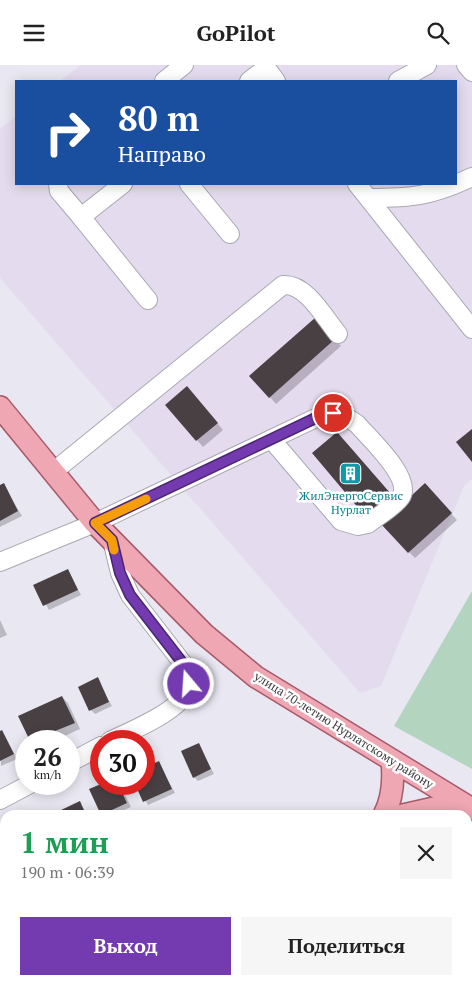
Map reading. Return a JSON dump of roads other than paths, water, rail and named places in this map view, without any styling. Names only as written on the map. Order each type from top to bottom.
[{"type":"main road","name":"улица 70-летию Нурлатскому району","points":[[0,407],[95,523],[204,634],[256,677],[470,808]]},
{"type":"main road","points":[[386,810],[392,797],[394,780],[392,762]]},
{"type":"main road","points":[[422,810],[434,807],[470,808]]},
{"type":"street","points":[[165,80],[184,65]]},
{"type":"street","points":[[400,80],[427,65]]},
{"type":"street","points":[[466,65],[472,72]]},
{"type":"street","points":[[251,80],[269,71]]},
{"type":"street","points":[[457,184],[472,177]]},
{"type":"street","points":[[58,185],[59,191],[148,300]]},
{"type":"street","points":[[81,217],[121,185]]},
{"type":"street","points":[[190,185],[230,234]]},
{"type":"street","points":[[358,185],[472,329]]},
{"type":"street","points":[[369,198],[407,191],[447,189],[455,185]]},
{"type":"street","points":[[53,472],[283,285],[291,284],[301,289],[338,334]]},
{"type":"street","points":[[0,562],[95,523],[271,439],[322,415],[333,413],[349,417],[400,474],[403,481],[401,497],[368,524],[358,526],[341,521],[271,439]]},
{"type":"street","points":[[112,540],[120,573],[130,595],[188,670],[189,684],[186,694],[177,705],[130,730]]},
{"type":"street","points":[[0,800],[15,792]]},
{"type":"place","name":"ЖилЭнергоСервис Нурлат","points":[[351,474]]}]
